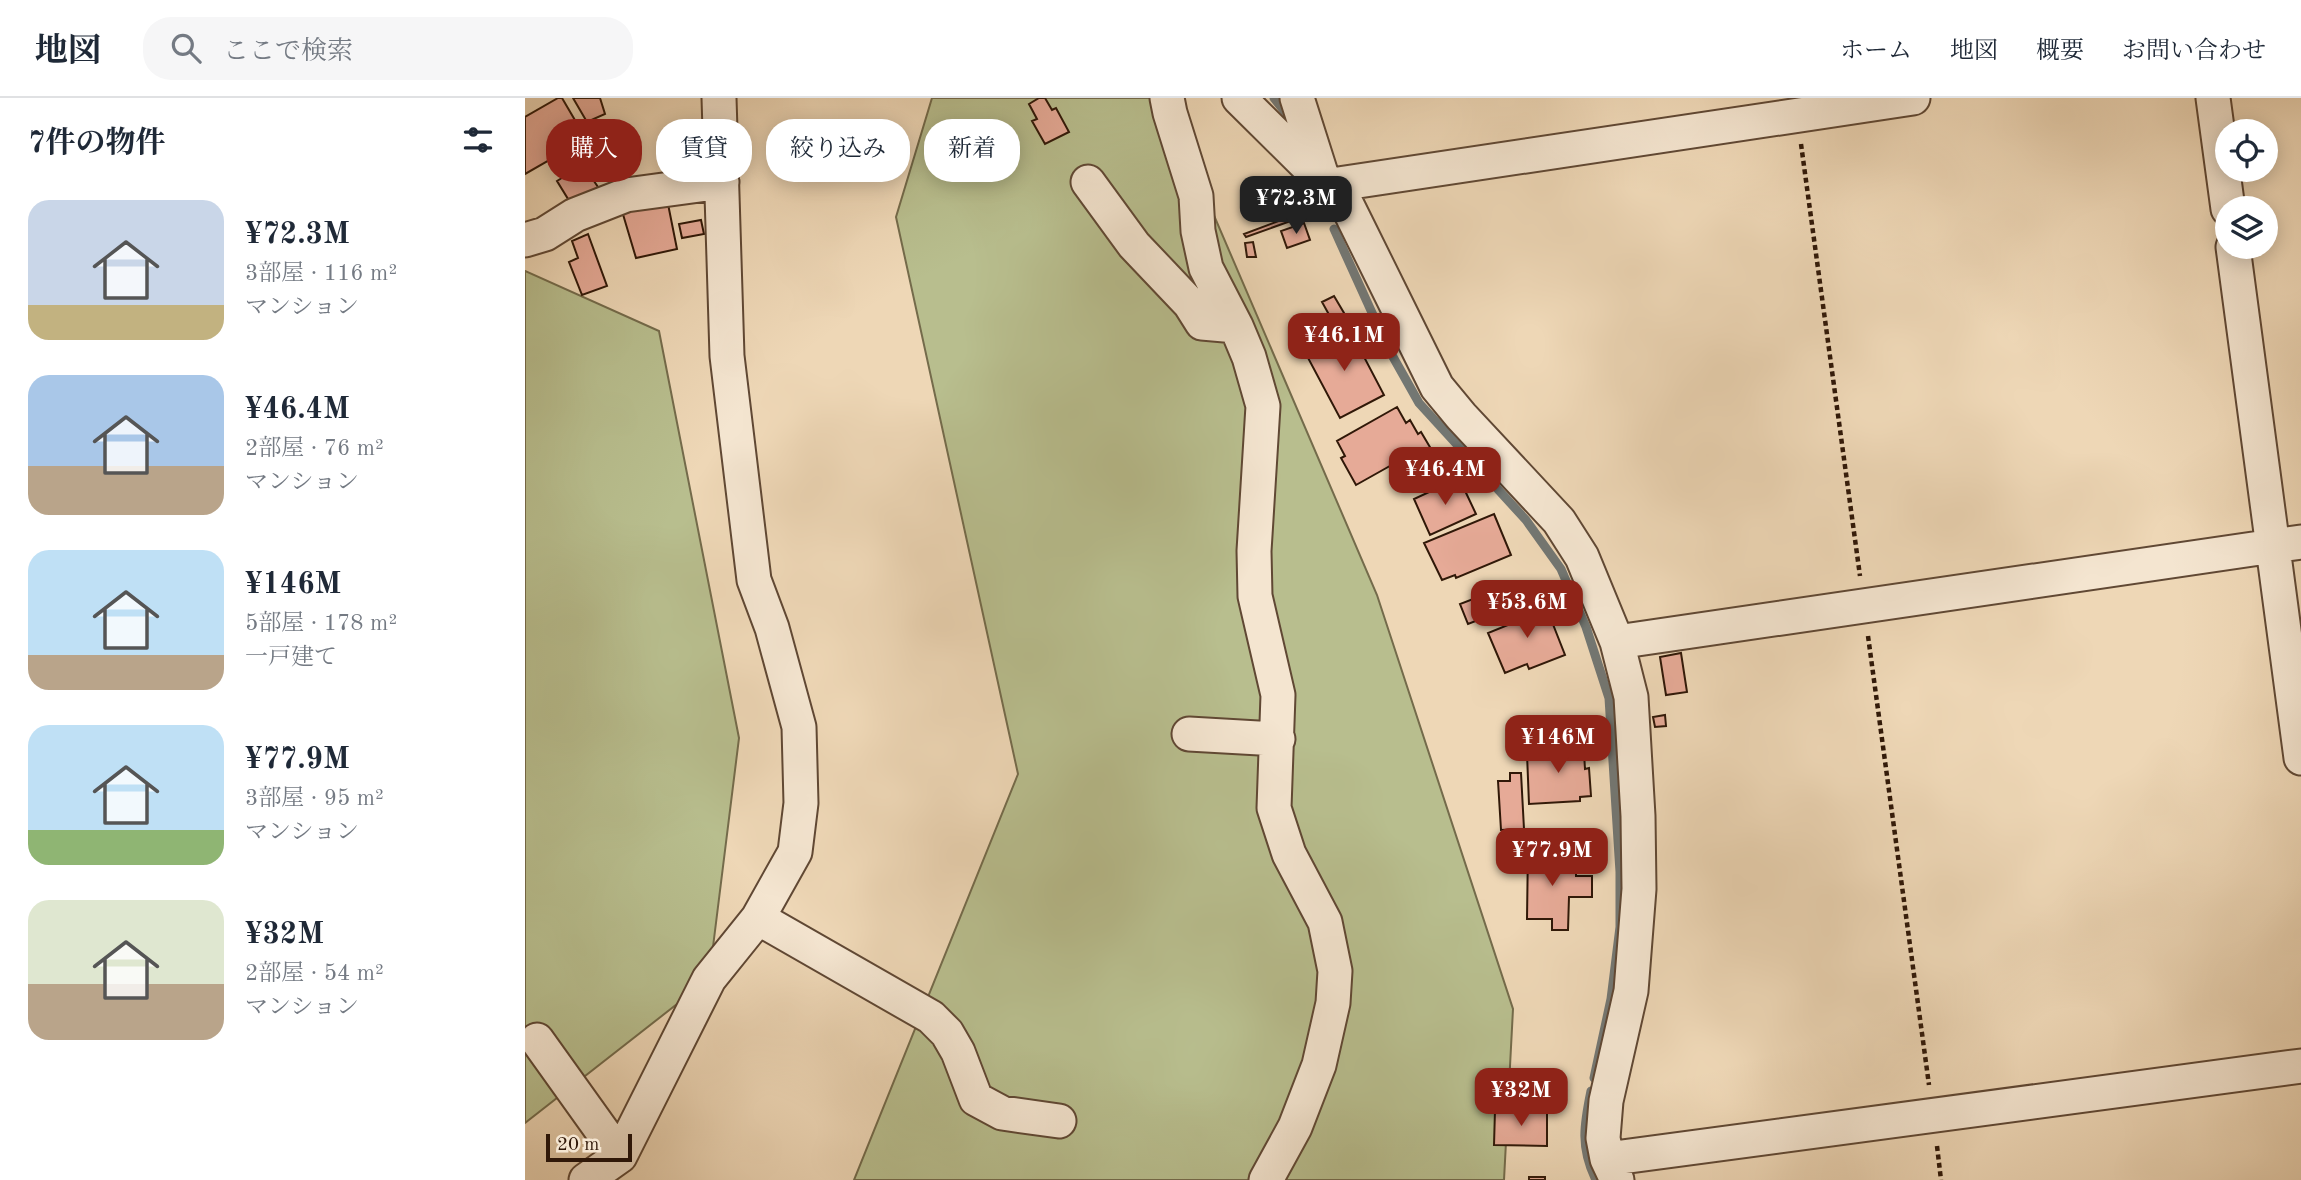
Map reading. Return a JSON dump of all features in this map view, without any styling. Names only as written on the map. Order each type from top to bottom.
[{"type":"street","points":[[719,98],[720,119]]},
{"type":"street","points":[[1167,98],[1196,196],[1198,231],[1206,268],[1249,357],[1263,406],[1254,551],[1255,596],[1277,695],[1278,739],[1274,808],[1289,854],[1325,922],[1335,971],[1333,1003],[1319,1065],[1295,1127],[1266,1180]]},
{"type":"street","points":[[1239,98],[1347,205],[1437,387],[1559,521],[1582,558],[1617,642],[1630,697],[1638,816],[1639,889],[1631,991],[1606,1101],[1602,1138],[1612,1169],[2301,1066]]},
{"type":"street","points":[[1297,98],[1325,186]]},
{"type":"street","points":[[1325,186],[1913,98]]},
{"type":"street","points":[[2213,98],[2226,196]]},
{"type":"street","points":[[525,240],[545,234],[575,215],[626,195],[722,182],[727,356],[754,580],[772,628],[799,727],[801,803],[795,852],[758,918],[709,979],[619,1156],[586,1180]]},
{"type":"street","points":[[1088,182],[1134,245],[1190,304],[1202,323],[1236,326]]},
{"type":"street","points":[[2235,259],[2287,544],[2301,758]]},
{"type":"street","points":[[1617,642],[2287,544]]},
{"type":"street","points":[[1189,734],[1278,739]]},
{"type":"street","points":[[758,918],[931,1017],[947,1033],[958,1052],[976,1098],[1002,1113],[1059,1121]]},
{"type":"street","points":[[537,1040],[619,1156]]},
{"type":"green space","points":[[932,98],[1151,98],[1170,113],[1377,595],[1513,1009],[1504,1180],[854,1180],[1018,774],[896,217],[907,182],[910,182],[910,171],[924,124],[924,182],[1020,182],[1020,119],[926,119]]},
{"type":"green space","points":[[525,271],[659,331],[739,738],[709,979],[525,1123]]},
{"type":"building","points":[[562,98],[574,119],[546,119],[546,162],[525,174],[525,117]]},
{"type":"building","points":[[573,98],[600,98],[605,114],[585,119]]},
{"type":"building","points":[[1039,98],[1045,98],[1052,110],[1056,108],[1069,132],[1045,144],[1032,121],[1037,119],[1029,104]]},
{"type":"building","points":[[558,182],[595,182],[600,190],[573,207]]},
{"type":"building","points":[[667,199],[677,249],[636,258],[622,211]]},
{"type":"building","points":[[1300,213],[1302,217],[1246,237],[1244,234]]},
{"type":"building","points":[[701,220],[704,234],[682,238],[679,224]]},
{"type":"building","points":[[1304,223],[1310,240],[1287,248],[1281,231]]},
{"type":"building","points":[[588,234],[607,286],[582,295],[569,262],[578,258],[572,241]]},
{"type":"building","points":[[1253,242],[1256,257],[1247,257],[1245,243]]},
{"type":"building","points":[[1334,296],[1344,313],[1332,320],[1322,302]]},
{"type":"building","points":[[1332,332],[1337,339],[1351,332],[1384,395],[1340,418],[1307,356],[1316,351],[1311,343]]},
{"type":"building","points":[[1397,407],[1406,423],[1410,420],[1418,434],[1421,432],[1437,459],[1406,476],[1397,462],[1356,485],[1341,458],[1345,456],[1337,441]]},
{"type":"building","points":[[1459,478],[1476,514],[1430,535],[1414,499]]},
{"type":"building","points":[[1494,514],[1511,555],[1456,578],[1455,575],[1442,580],[1424,543]]},
{"type":"building","points":[[1486,594],[1494,614],[1468,624],[1460,604]]},
{"type":"building","points":[[1545,604],[1565,655],[1529,669],[1527,664],[1505,673],[1488,633],[1508,625],[1506,620]]},
{"type":"building","points":[[1681,653],[1687,692],[1666,695],[1660,657]]},
{"type":"building","points":[[1665,715],[1666,726],[1655,727],[1653,717]]},
{"type":"building","points":[[1581,744],[1585,769],[1589,768],[1591,796],[1580,797],[1580,801],[1529,804],[1527,754],[1546,753],[1546,746]]},
{"type":"building","points":[[1510,773],[1521,773],[1524,829],[1501,830],[1498,781],[1510,781]]},
{"type":"building","points":[[1528,846],[1553,847],[1553,869],[1576,869],[1576,876],[1592,876],[1592,897],[1569,897],[1568,930],[1552,930],[1552,919],[1527,919]]},
{"type":"building","points":[[1495,1110],[1547,1111],[1547,1146],[1494,1145]]},
{"type":"building","points":[[1529,1177],[1545,1177],[1545,1180],[1529,1180]]},
{"type":"waterway","points":[[1274,98],[1285,112]]},
{"type":"waterway","points":[[1334,229],[1388,348],[1419,403],[1526,520],[1561,569],[1586,627],[1609,698],[1620,872],[1620,927],[1611,999],[1594,1078]]},
{"type":"waterway","points":[[1591,1091],[1585,1136],[1587,1157],[1596,1180]]}]
